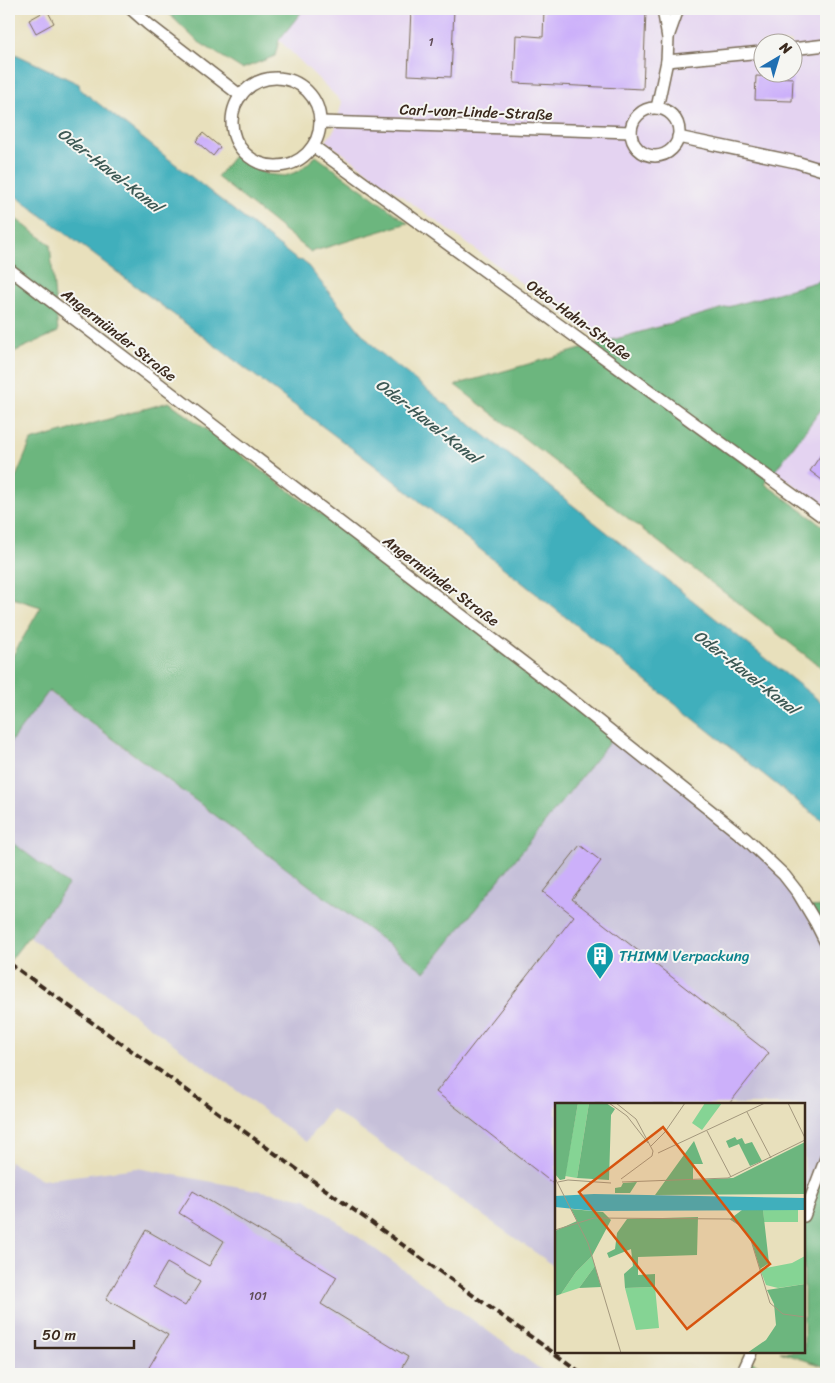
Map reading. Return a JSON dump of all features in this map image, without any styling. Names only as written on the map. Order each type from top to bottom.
[{"type":"street","points":[[131,9],[241,96]]},
{"type":"street","points":[[658,108],[667,61],[668,38],[663,9]]},
{"type":"street","points":[[668,38],[678,9]]},
{"type":"street","points":[[802,48],[826,45]]},
{"type":"street","points":[[667,61],[752,53]]},
{"type":"street","points":[[276,78],[290,80],[303,86],[312,96],[321,122],[319,135],[304,157],[292,164],[278,166],[264,164],[251,158],[241,149],[234,136],[232,122],[234,108],[250,86],[263,80],[276,78]]},
{"type":"street","points":[[658,108],[668,113],[674,119],[678,136],[671,150],[663,155],[645,155],[635,147],[630,132],[635,119],[640,113],[658,108]]},
{"type":"street","name":"Carl-von-Linde-Straße","points":[[321,122],[630,132]]},
{"type":"street","points":[[678,136],[796,162],[826,171]]},
{"type":"street","name":"Otto-Hahn-Straße","points":[[313,146],[826,518]]},
{"type":"street","name":"Angermünder Straße","points":[[9,269],[562,692],[746,839],[784,875],[798,893],[807,906],[826,943]]},
{"type":"street","points":[[805,1213],[826,1158]]},
{"type":"street","points":[[741,1374],[751,1353]]},
{"type":"shaded area","points":[[304,9],[826,9],[826,279],[603,342],[326,141],[335,129],[342,102],[279,40]]},
{"type":"shaded area","points":[[826,403],[826,508],[774,471]]},
{"type":"shaded area","points":[[48,691],[425,972],[615,735],[768,858],[826,943],[826,1159],[805,1213],[805,1103],[555,1103],[555,1266],[331,1109],[306,1142],[29,937],[68,885],[9,840],[9,744]]},
{"type":"shaded area","points":[[9,1161],[42,1180],[137,1168],[306,1199],[547,1374],[9,1374]]},
{"type":"green space","points":[[164,9],[304,9],[279,40],[275,56],[242,69],[197,41]]},
{"type":"green space","points":[[237,152],[244,163],[266,174],[285,176],[299,171],[316,156],[408,223],[311,252],[217,177]]},
{"type":"green space","points":[[9,214],[50,244],[58,332],[9,354]]},
{"type":"green space","points":[[826,279],[826,403],[765,484],[826,528],[826,671],[455,385]]},
{"type":"green space","points":[[169,402],[562,692],[615,735],[425,972],[49,691],[9,744],[9,662],[41,607],[9,597],[9,491],[31,441]]},
{"type":"green space","points":[[9,840],[68,885],[9,962]]},
{"type":"green space","points":[[826,906],[826,943],[807,907]]},
{"type":"green space","points":[[826,1159],[826,1367],[783,1353],[805,1353],[805,1213]]},
{"type":"green space","points":[[748,1360],[764,1368],[791,1374],[744,1374]]},
{"type":"water","name":"Oder-Havel-Kanal","points":[[9,51],[79,84],[80,89],[297,260],[304,261],[377,350],[826,706],[826,824],[374,465],[9,191]]},
{"type":"building","points":[[411,9],[454,9],[451,77],[408,75]]},
{"type":"building","points":[[544,9],[646,11],[643,89],[514,83],[516,35],[543,37]]},
{"type":"building","points":[[47,10],[54,23],[36,33],[29,20]]},
{"type":"building","points":[[756,82],[793,82],[792,101],[755,100]]},
{"type":"building","points":[[203,133],[220,147],[213,156],[196,141]]},
{"type":"building","points":[[826,447],[826,483],[810,471]]},
{"type":"building","name":"THIMM Verpackung","points":[[580,845],[601,861],[572,899],[769,1053],[730,1103],[555,1103],[555,1185],[436,1092],[574,916],[543,892]]},
{"type":"building","points":[[193,1191],[337,1277],[321,1304],[408,1357],[398,1374],[157,1374],[148,1369],[168,1335],[106,1299],[146,1230],[209,1266],[224,1241],[179,1213]],"holes":[[[167,1263],[200,1282],[185,1306],[153,1287]]]},
{"type":"railway","points":[[9,963],[583,1374]]},
{"type":"place","name":"THIMM Verpackung","points":[[600,980]]}]
